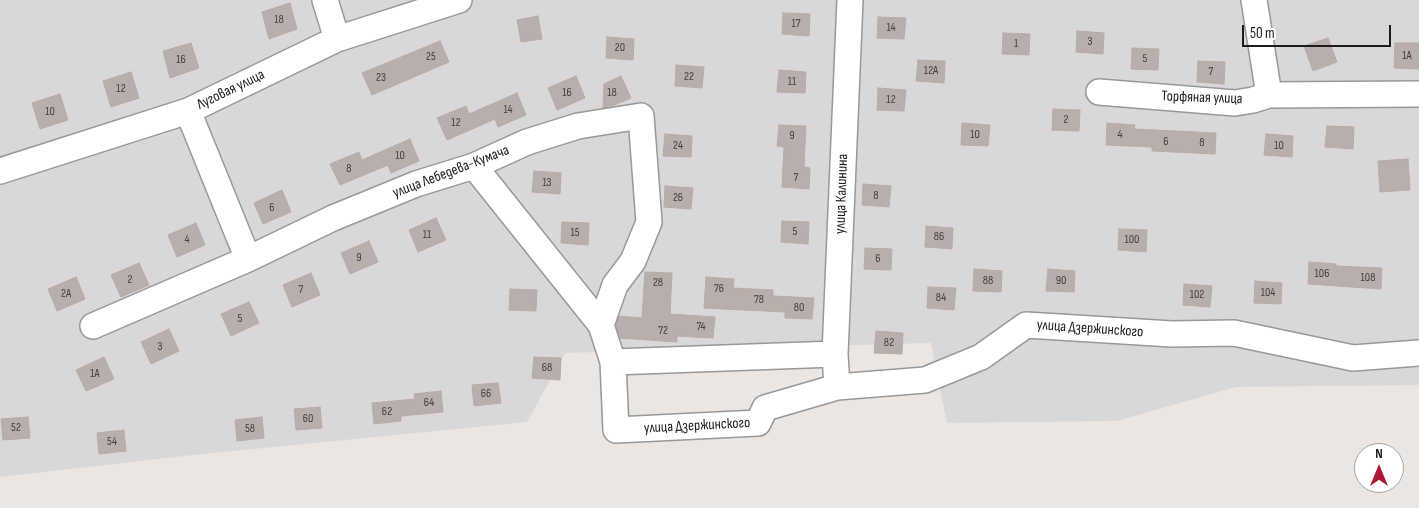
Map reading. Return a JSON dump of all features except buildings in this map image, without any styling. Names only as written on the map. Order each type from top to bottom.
[{"type":"street","points":[[325,0],[337,39]]},
{"type":"street","name":"Луговая улица","points":[[0,171],[188,111],[337,39],[459,0]]},
{"type":"street","name":"улица Калинина","points":[[837,387],[835,354],[850,0]]},
{"type":"street","points":[[1254,0],[1269,95]]},
{"type":"street","name":"Торфяная улица","points":[[1098,92],[1235,103],[1269,95],[1419,94]]},
{"type":"street","points":[[188,111],[248,260]]},
{"type":"street","name":"улица Лебедева-Кумача","points":[[93,326],[248,260],[333,218],[416,184],[474,166],[527,142],[578,126],[641,116],[650,222],[633,262],[615,285],[600,325]]},
{"type":"street","name":"улица Дзержинского","points":[[474,166],[600,325],[613,362],[616,430],[758,423],[765,408],[837,387],[925,380],[980,357],[1026,326],[1172,334],[1234,333],[1352,358],[1419,353]]},
{"type":"street","points":[[613,362],[835,354]]},
{"type":"shaded area","points":[[0,0],[1419,0],[1419,385],[1236,387],[1117,421],[947,423],[931,343],[565,353],[527,422],[193,455],[0,477]]}]
